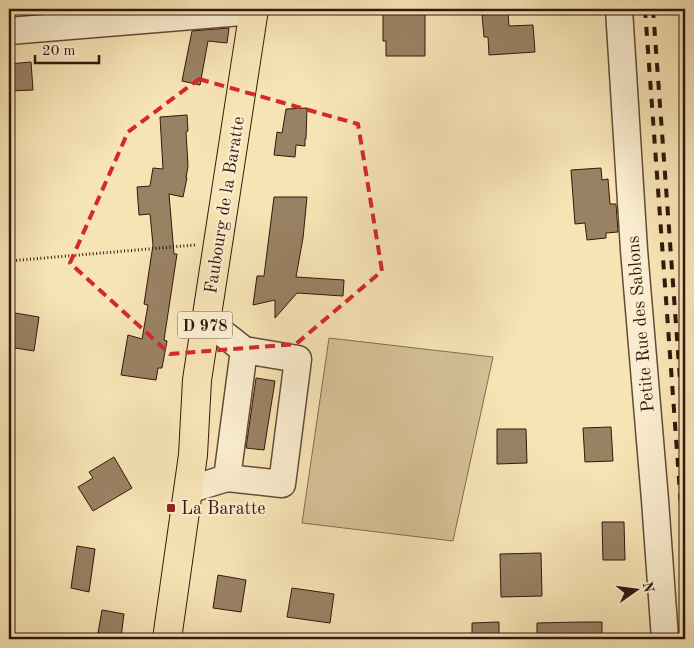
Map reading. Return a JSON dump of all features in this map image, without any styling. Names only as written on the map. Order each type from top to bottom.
[{"type":"main road","name":"Faubourg de la Baratte","points":[[166,639],[193,455],[197,380],[254,10]]},
{"type":"street","name":"Petite Rue des Sablons","points":[[619,9],[634,250],[665,639]]},
{"type":"street","points":[[9,31],[254,10]]},
{"type":"street","points":[[188,490],[227,478],[282,484],[298,359],[244,350],[206,320]]},
{"type":"street","points":[[227,478],[244,350]]},
{"type":"path","points":[[9,261],[218,243]]},
{"type":"highlighted area","points":[[199,79],[358,124],[382,271],[296,344],[170,354],[70,263],[128,132]]},
{"type":"shaded area","points":[[329,338],[493,357],[453,541],[302,523]]},
{"type":"building","points":[[425,11],[425,56],[386,56],[386,41],[383,41],[383,12]]},
{"type":"building","points":[[508,13],[509,26],[533,25],[535,52],[489,55],[488,37],[484,37],[482,15]]},
{"type":"building","points":[[229,28],[227,43],[208,41],[200,85],[182,81],[192,31]]},
{"type":"building","points":[[31,62],[33,90],[9,91],[9,64]]},
{"type":"building","points":[[307,108],[305,146],[296,145],[295,157],[274,155],[277,132],[282,133],[286,109]]},
{"type":"building","points":[[187,115],[188,166],[183,197],[169,194],[174,254],[177,254],[164,340],[167,341],[162,368],[158,368],[156,380],[121,375],[128,335],[142,339],[148,305],[144,304],[153,245],[150,214],[139,215],[137,187],[150,186],[153,168],[163,169],[160,117]]},
{"type":"building","points":[[601,168],[602,180],[608,179],[610,204],[616,204],[618,232],[606,233],[606,238],[587,240],[585,223],[575,224],[571,170]]},
{"type":"building","points":[[274,197],[307,197],[303,238],[296,277],[344,280],[343,296],[297,293],[275,318],[275,300],[253,305],[257,276],[264,276]]},
{"type":"building","points":[[9,312],[39,317],[34,351],[9,347]]},
{"type":"building","points":[[256,378],[275,381],[264,450],[246,448]]},
{"type":"building","points":[[611,427],[613,461],[585,462],[583,428]]},
{"type":"building","points":[[497,429],[526,429],[527,463],[497,464]]},
{"type":"building","points":[[114,457],[132,488],[93,511],[78,487],[93,478],[89,472]]},
{"type":"building","points":[[602,522],[624,522],[625,560],[603,560]]},
{"type":"building","points":[[77,546],[95,549],[89,592],[71,588]]},
{"type":"building","points":[[541,553],[542,596],[501,597],[500,554]]},
{"type":"building","points":[[218,575],[246,580],[241,612],[213,608]]},
{"type":"building","points":[[292,588],[334,594],[330,623],[287,617]]},
{"type":"building","points":[[102,610],[124,614],[121,637],[98,633]]},
{"type":"building","points":[[499,622],[499,639],[472,639],[472,623]]},
{"type":"building","points":[[602,622],[602,639],[537,639],[537,623]]},
{"type":"railway","points":[[645,9],[685,562]]},
{"type":"railway","points":[[653,9],[685,448]]},
{"type":"place","name":"La Baratte","points":[[171,508]]}]
